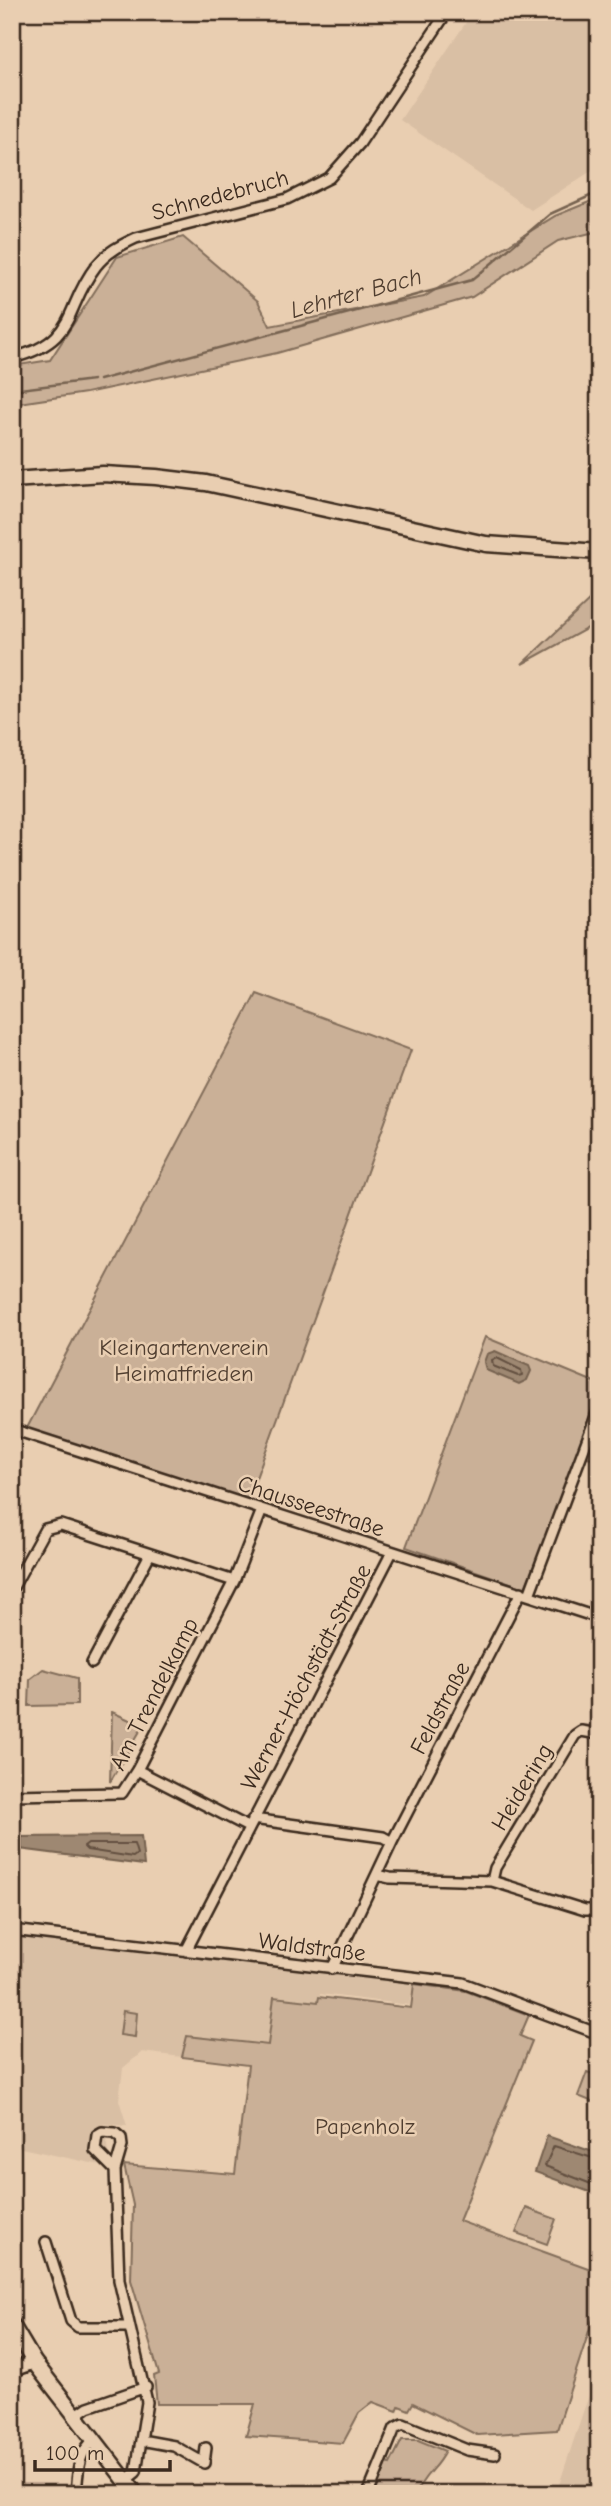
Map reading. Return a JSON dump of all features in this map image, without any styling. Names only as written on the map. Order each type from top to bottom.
[{"type":"main road","points":[[12,480],[77,475],[156,477],[206,483],[486,544],[599,552]]},
{"type":"main road","points":[[12,2325],[34,2362],[136,2494]]},
{"type":"main road","points":[[12,2370],[34,2362]]},
{"type":"street","name":"Schnedebruch","points":[[12,358],[32,352],[60,334],[69,322],[86,282],[113,249],[136,238],[287,199],[329,178],[360,143],[447,12]]},
{"type":"street","name":"Feldstraße","points":[[332,1969],[392,1842],[525,1594],[599,1408]]},
{"type":"street","name":"Chausseestraße","points":[[12,1429],[599,1618]]},
{"type":"street","name":"Am Trendelkamp","points":[[12,1795],[122,1793],[137,1770],[234,1581],[262,1510]]},
{"type":"street","points":[[12,1589],[45,1529],[53,1525],[61,1525],[234,1581]]},
{"type":"street","name":"Werner-Höchstädt-Straße","points":[[186,1951],[391,1552]]},
{"type":"street","points":[[92,1663],[150,1554]]},
{"type":"street","name":"Heidering","points":[[492,1881],[495,1868],[575,1735],[580,1731],[599,1734]]},
{"type":"street","name":"Werner-Höchstädt-Straße","points":[[137,1770],[251,1823],[383,1837],[392,1842]]},
{"type":"street","points":[[377,1875],[390,1878],[492,1881],[585,1910],[593,1910],[599,1903]]},
{"type":"street","name":"Waldstraße","points":[[12,1930],[463,1983],[599,2034]]},
{"type":"street","points":[[114,2170],[119,2280],[127,2327],[146,2387],[136,2472],[125,2481]]},
{"type":"street","points":[[46,2242],[71,2321],[78,2327],[127,2327]]},
{"type":"street","points":[[75,2416],[88,2407],[146,2387]]},
{"type":"street","points":[[368,2494],[395,2428],[403,2424],[467,2450],[495,2454]]},
{"type":"street","points":[[76,2494],[79,2462],[87,2446],[95,2440]]},
{"type":"street","points":[[141,2440],[174,2446],[204,2463],[206,2448]]},
{"type":"shaded area","points":[[473,12],[599,12],[599,166],[531,210],[400,120]]},
{"type":"shaded area","points":[[12,1935],[414,1984],[409,2005],[320,1994],[319,2002],[269,2045],[186,2036],[182,2057],[142,2052],[123,2068],[119,2100],[127,2126],[104,2124],[110,2167],[12,2146]]},
{"type":"shaded area","points":[[599,2369],[599,2494],[556,2494],[583,2412]]},
{"type":"green space","points":[[599,198],[599,231],[558,241],[472,297],[277,353],[86,393],[12,404],[12,366],[50,360],[117,257],[183,237],[258,301],[270,326],[424,297],[555,216]]},
{"type":"green space","points":[[599,592],[599,622],[522,664],[591,599]]},
{"type":"green space","name":"Kleingartenverein Heimatfrieden","points":[[256,993],[411,1050],[248,1500],[26,1430]]},
{"type":"green space","points":[[485,1337],[599,1384],[599,1460],[580,1455],[525,1588],[406,1547]]},
{"type":"green space","points":[[43,1669],[77,1678],[77,1705],[29,1706],[30,1679]]},
{"type":"green space","points":[[112,1712],[143,1726],[110,1782]]},
{"type":"green space","name":"Papenholz","points":[[414,1984],[466,1991],[529,2015],[520,2036],[532,2041],[459,2221],[599,2272],[599,2300],[557,2430],[477,2435],[413,2403],[409,2410],[399,2406],[397,2411],[373,2402],[359,2413],[343,2443],[246,2436],[255,2404],[157,2404],[154,2376],[159,2374],[131,2280],[133,2205],[124,2165],[235,2174],[248,2065],[182,2057],[187,2036],[268,2045],[274,1997],[318,2002],[319,1997],[411,2008]]},
{"type":"green space","points":[[123,2011],[137,2013],[135,2037],[120,2035]]},
{"type":"green space","points":[[587,2072],[599,2076],[598,2104],[578,2096]]},
{"type":"green space","points":[[526,2208],[556,2219],[547,2244],[516,2233]]},
{"type":"green space","points":[[402,2440],[418,2440],[445,2451],[416,2494],[375,2494],[387,2463],[390,2464]]},
{"type":"water","points":[[495,1351],[529,1366],[531,1371],[527,1380],[519,1384],[486,1370],[484,1362],[487,1354]]},
{"type":"water","points":[[141,1836],[144,1865],[12,1848],[12,1837]]},
{"type":"water","points":[[547,2136],[599,2154],[598,2195],[535,2172]]},
{"type":"waterway","name":"Lehrter Bach","points":[[99,380],[472,280],[550,214],[599,192]]},
{"type":"waterway","name":"Lehrter Bach","points":[[12,390],[93,380]]},
{"type":"railway","points":[[592,2494],[599,2474]]}]
